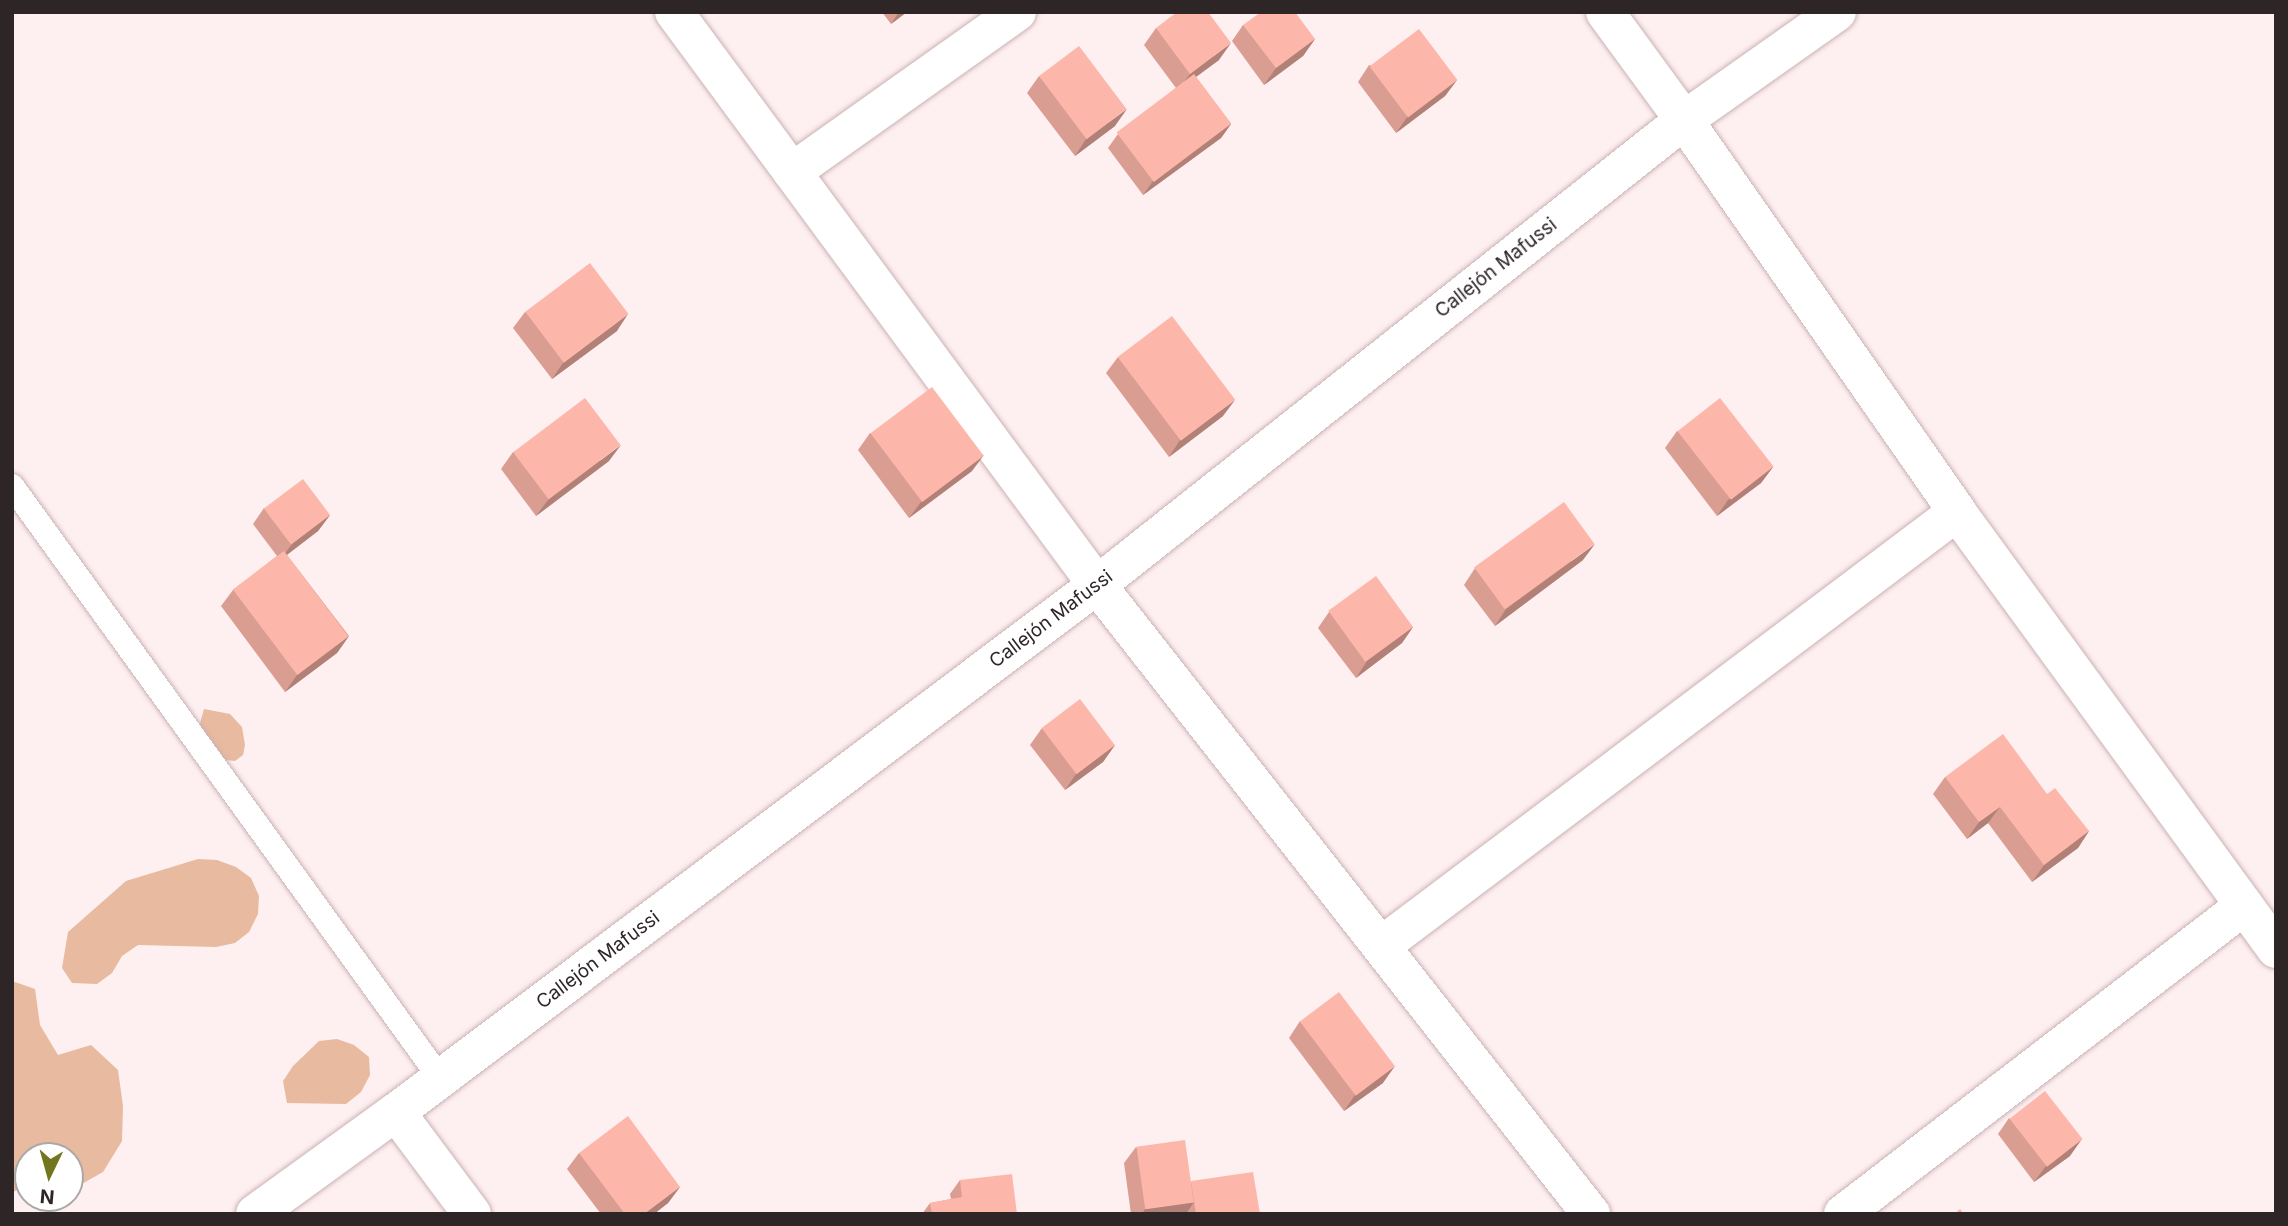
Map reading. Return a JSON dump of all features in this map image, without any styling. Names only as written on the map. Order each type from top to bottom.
[{"type":"street","points":[[674,12],[1097,585],[1591,1214]]},
{"type":"street","points":[[792,172],[1017,12]]},
{"type":"street","points":[[1605,12],[1684,120],[1957,512],[2276,949]]},
{"type":"street","name":"Callejón Mafussi","points":[[255,1214],[396,1112],[1097,585],[1684,120],[1837,12]]},
{"type":"street","points":[[1381,946],[1957,512]]},
{"type":"street","points":[[1843,1214],[2244,906]]},
{"type":"street","points":[[396,1112],[472,1214]]},
{"type":"lane","points":[[12,486],[440,1079]]},
{"type":"shaded area","points":[[204,709],[230,714],[242,727],[245,745],[243,755],[235,761],[225,760],[199,727]]},
{"type":"shaded area","points":[[198,859],[217,860],[236,867],[251,878],[259,896],[258,914],[249,932],[235,943],[216,947],[138,945],[122,956],[112,973],[97,984],[72,983],[62,968],[68,932],[126,881]]},
{"type":"shaded area","points":[[12,981],[35,989],[40,1025],[58,1055],[91,1045],[118,1070],[123,1106],[122,1141],[103,1172],[84,1183],[84,1142],[14,1142],[12,1193]]},
{"type":"shaded area","points":[[337,1039],[354,1045],[369,1057],[370,1075],[361,1092],[346,1104],[287,1103],[283,1081],[293,1066],[319,1041]]},
{"type":"building","points":[[1177,12],[1208,12],[1231,43],[1190,74],[1156,28]]},
{"type":"building","points":[[1261,12],[1295,12],[1315,39],[1276,68],[1243,25]]},
{"type":"building","points":[[1419,29],[1458,80],[1408,117],[1369,66]]},
{"type":"building","points":[[1079,46],[1127,109],[1087,139],[1039,76]]},
{"type":"building","points":[[1194,74],[1231,124],[1154,182],[1117,132]]},
{"type":"building","points":[[590,263],[629,314],[564,363],[525,312]]},
{"type":"building","points":[[1172,316],[1235,400],[1181,441],[1118,357]]},
{"type":"building","points":[[932,387],[984,456],[922,502],[871,433]]},
{"type":"building","points":[[585,398],[621,445],[549,499],[513,452]]},
{"type":"building","points":[[1720,398],[1774,467],[1731,500],[1677,431]]},
{"type":"building","points":[[303,479],[330,515],[291,544],[264,508]]},
{"type":"building","points":[[1564,502],[1595,544],[1505,609],[1474,567]]},
{"type":"building","points":[[284,551],[348,636],[297,675],[233,590]]},
{"type":"building","points":[[1376,576],[1413,627],[1365,662],[1328,611]]},
{"type":"building","points":[[1080,699],[1115,745],[1077,774],[1042,728]]},
{"type":"building","points":[[2003,734],[2047,794],[2055,788],[2089,831],[2044,865],[2000,807],[1979,822],[1945,777]]},
{"type":"building","points":[[1339,992],[1395,1066],[1356,1096],[1300,1021]]},
{"type":"building","points":[[2045,1091],[2083,1139],[2047,1167],[2010,1119]]},
{"type":"building","points":[[628,1116],[680,1187],[644,1214],[625,1214],[579,1153]]},
{"type":"building","points":[[1185,1140],[1194,1202],[1145,1209],[1136,1147]]},
{"type":"building","points":[[1253,1172],[1260,1214],[1196,1214],[1191,1181]]},
{"type":"building","points":[[1012,1174],[1017,1214],[932,1214],[930,1203],[962,1197],[960,1180]]}]
